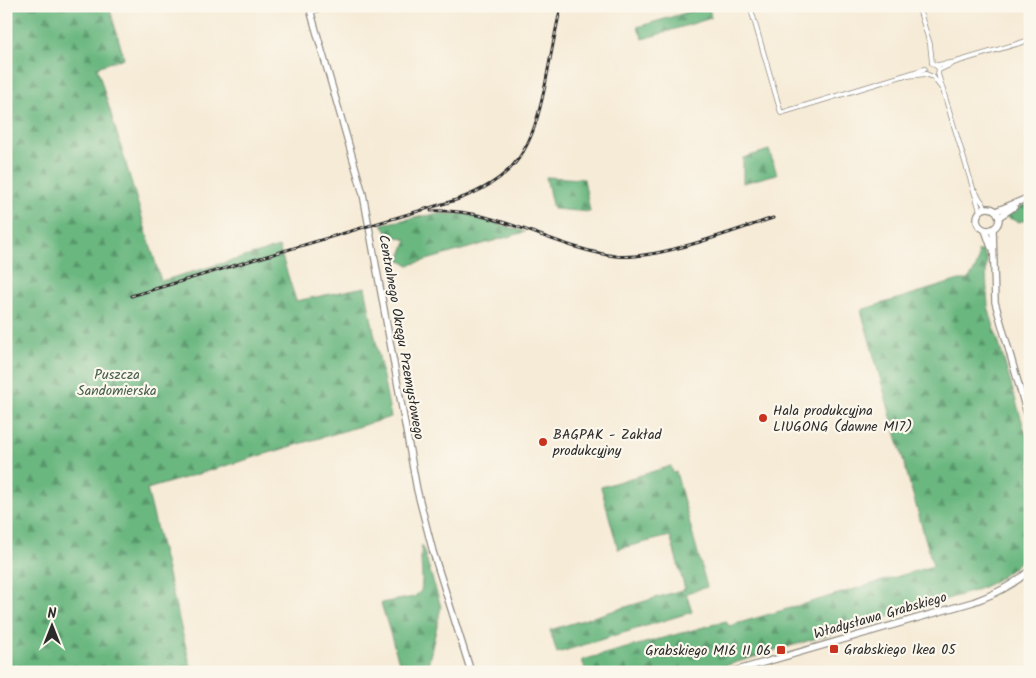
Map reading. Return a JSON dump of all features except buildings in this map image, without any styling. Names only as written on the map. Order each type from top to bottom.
[{"type":"street","points":[[310,9],[330,6]]},
{"type":"street","points":[[750,6],[781,113],[925,72],[932,63],[930,44],[918,6]]},
{"type":"street","name":"Centralnego Okręgu Przemysłowego","points":[[310,9],[364,194],[421,508],[471,672]]},
{"type":"street","points":[[932,63],[937,65],[956,62],[1030,40]]},
{"type":"street","points":[[933,77],[956,62]]},
{"type":"street","points":[[937,65],[959,153],[974,190],[980,211],[976,221],[985,230],[993,229],[998,224],[997,214]]},
{"type":"street","points":[[925,72],[933,77],[943,90]]},
{"type":"street","points":[[974,190],[986,208],[997,214]]},
{"type":"street","points":[[997,214],[1029,197]]},
{"type":"street","points":[[980,211],[986,208]]},
{"type":"street","points":[[993,229],[993,289],[997,312],[1030,424]]},
{"type":"street","points":[[985,230],[992,253]]},
{"type":"street","name":"Władysława Grabskiego","points":[[731,672],[973,602],[1001,592],[1017,582],[1030,570]]},
{"type":"green space","name":"Puszcza Sandomierska","points":[[6,6],[109,6],[124,58],[97,67],[161,281],[279,247],[296,301],[365,287],[391,417],[147,489],[192,672],[6,672]]},
{"type":"green space","points":[[709,6],[711,18],[643,39],[637,27]]},
{"type":"green space","points":[[769,150],[777,174],[743,183],[743,158]]},
{"type":"green space","points":[[546,177],[584,179],[590,212],[553,209]]},
{"type":"green space","points":[[1030,201],[1030,219],[1018,222],[1005,216]]},
{"type":"green space","points":[[435,214],[466,214],[525,232],[409,265],[399,260],[407,240],[388,234],[382,224]]},
{"type":"green space","points":[[978,251],[983,251],[987,260],[988,307],[1030,448],[1030,550],[1018,564],[1005,575],[974,591],[704,672],[586,672],[582,660],[726,621],[729,626],[933,566],[861,310],[959,280],[967,280],[976,267]]},
{"type":"green space","points":[[671,466],[673,473],[676,472],[707,587],[686,593],[692,612],[557,653],[550,630],[685,589],[670,536],[618,549],[601,487]]},
{"type":"green space","points":[[422,545],[441,607],[428,666],[452,672],[402,672],[381,603],[414,597],[421,591]]},
{"type":"railway","points":[[131,296],[456,200],[495,181],[519,158],[528,143],[540,108],[561,6]]},
{"type":"railway","points":[[431,211],[455,211],[478,215],[592,252],[615,256],[632,256],[672,250],[773,218]]},
{"type":"place","name":"Hala produkcyjna LIUGONG (dawne M17)","points":[[763,418]]},
{"type":"place","name":"BAGPAK - Zakład produkcyjny","points":[[543,442]]},
{"type":"place","name":"Grabskiego Ikea 05","points":[[834,649]]},
{"type":"place","name":"Grabskiego M16 II 06","points":[[781,650]]}]
